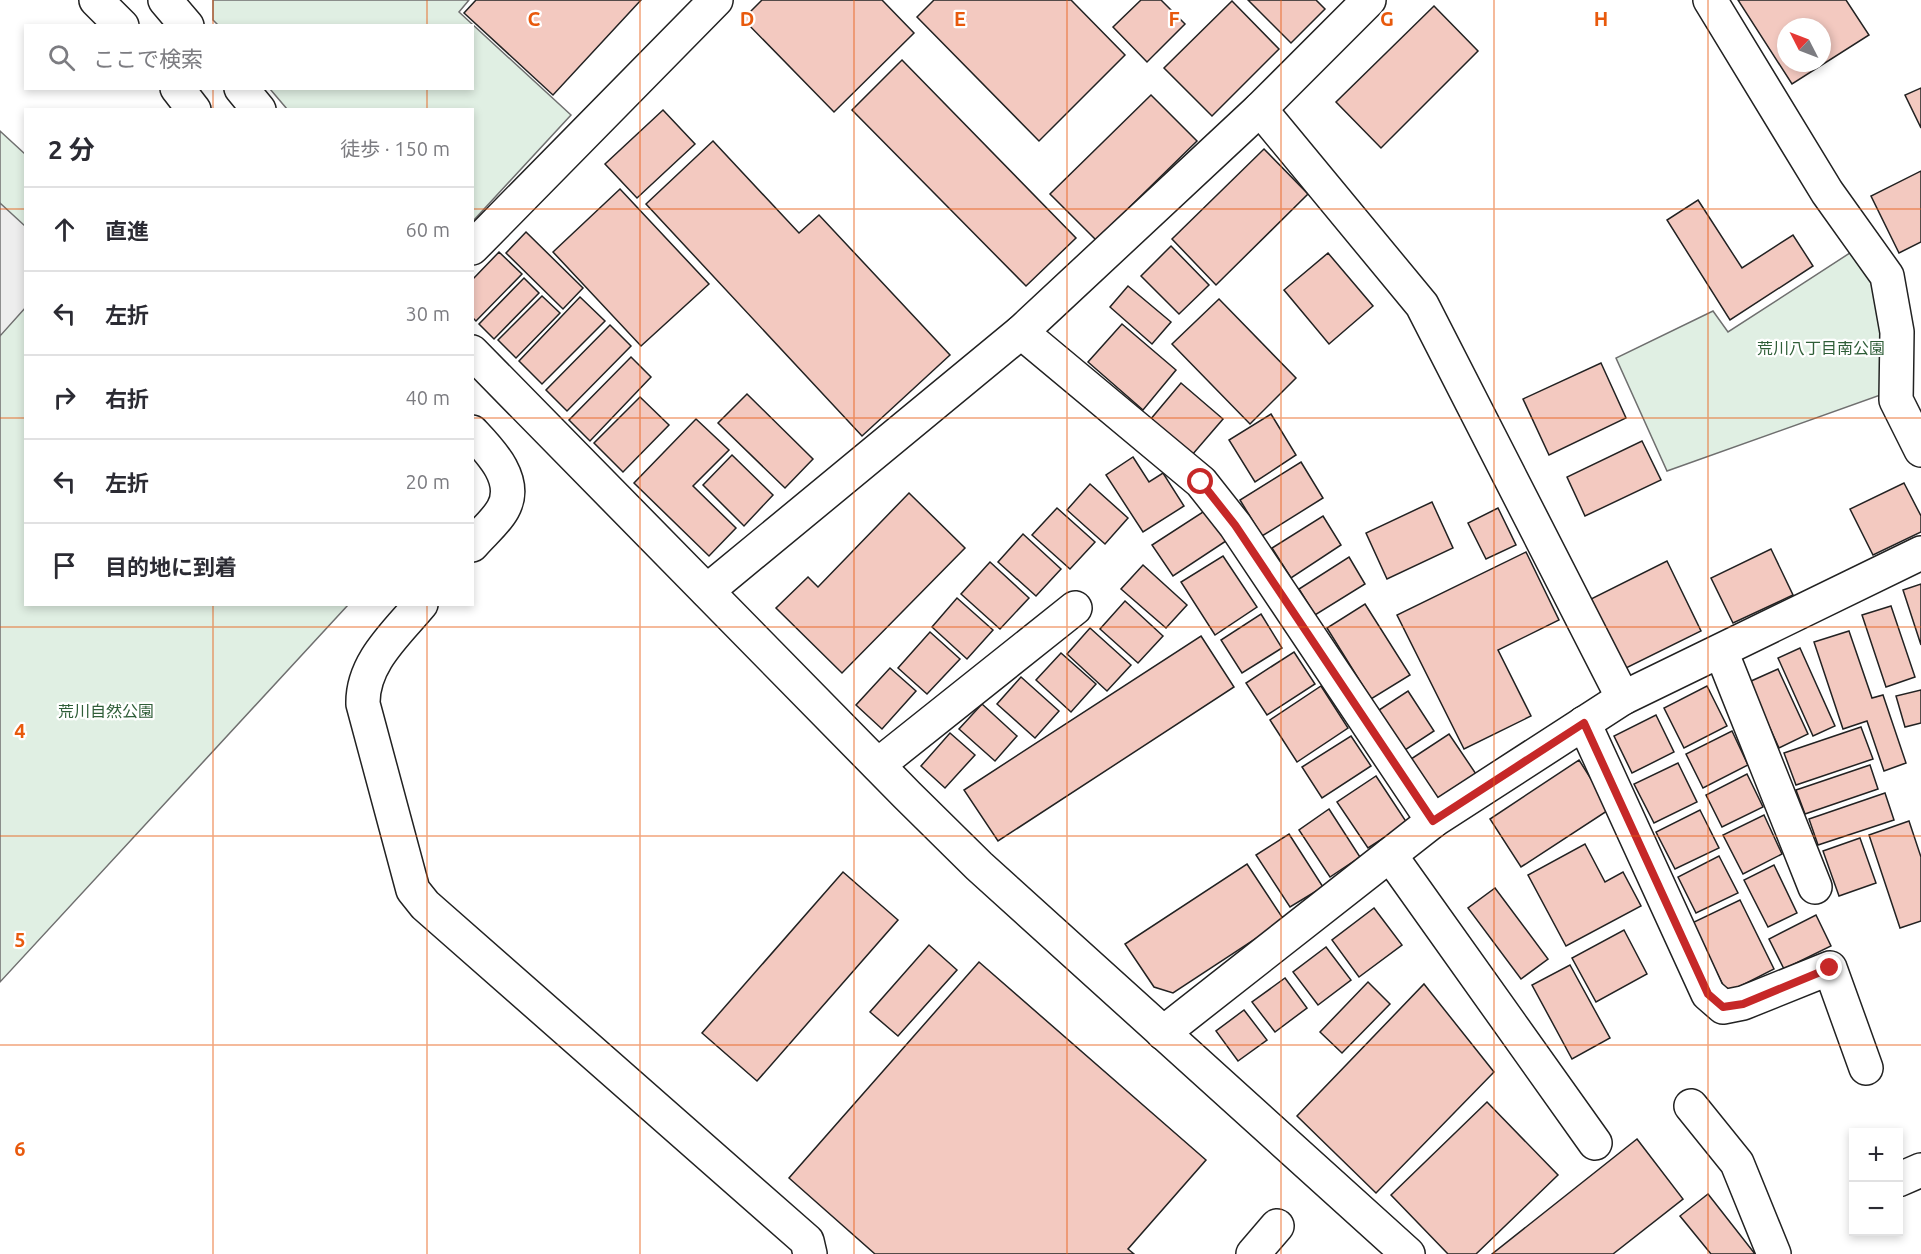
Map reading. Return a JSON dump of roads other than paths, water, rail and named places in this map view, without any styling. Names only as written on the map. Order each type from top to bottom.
[{"type":"street","points":[[96,0],[120,24]]},
{"type":"street","points":[[165,0],[185,24]]},
{"type":"street","points":[[474,246],[716,0]]},
{"type":"street","points":[[707,591],[1021,332],[1260,109],[1369,0]]},
{"type":"street","points":[[1710,0],[1827,192],[1887,276],[1897,332],[1896,400],[1921,450]]},
{"type":"street","points":[[179,90],[192,108]]},
{"type":"street","points":[[243,90],[257,108]]},
{"type":"street","points":[[1260,109],[1422,305],[1623,698]]},
{"type":"street","points":[[1021,332],[1201,482],[1235,525],[1433,821]]},
{"type":"street","points":[[474,354],[980,866],[1408,1254]]},
{"type":"street","points":[[474,434],[495,456],[503,472],[507,489],[504,508],[474,542]]},
{"type":"street","points":[[1162,1033],[1433,821],[1623,698],[1921,554]]},
{"type":"street","points":[[419,606],[383,649],[368,672],[363,690],[363,704],[413,890],[425,905],[807,1241],[810,1254]]},
{"type":"street","points":[[878,765],[1075,608]]},
{"type":"street","points":[[1721,651],[1815,887]]},
{"type":"street","points":[[1584,723],[1708,994],[1723,1007],[1743,1004],[1830,968],[1866,1068]]},
{"type":"street","points":[[1390,855],[1595,1143]]},
{"type":"street","points":[[1691,1106],[1737,1163],[1774,1254]]},
{"type":"street","points":[[1903,1178],[1921,1170]]},
{"type":"street","points":[[1253,1254],[1277,1226]]},
{"type":"park label","name":"荒川八丁目南公園","points":[[1821,348]]},
{"type":"park label","name":"荒川自然公園","points":[[106,711]]}]
